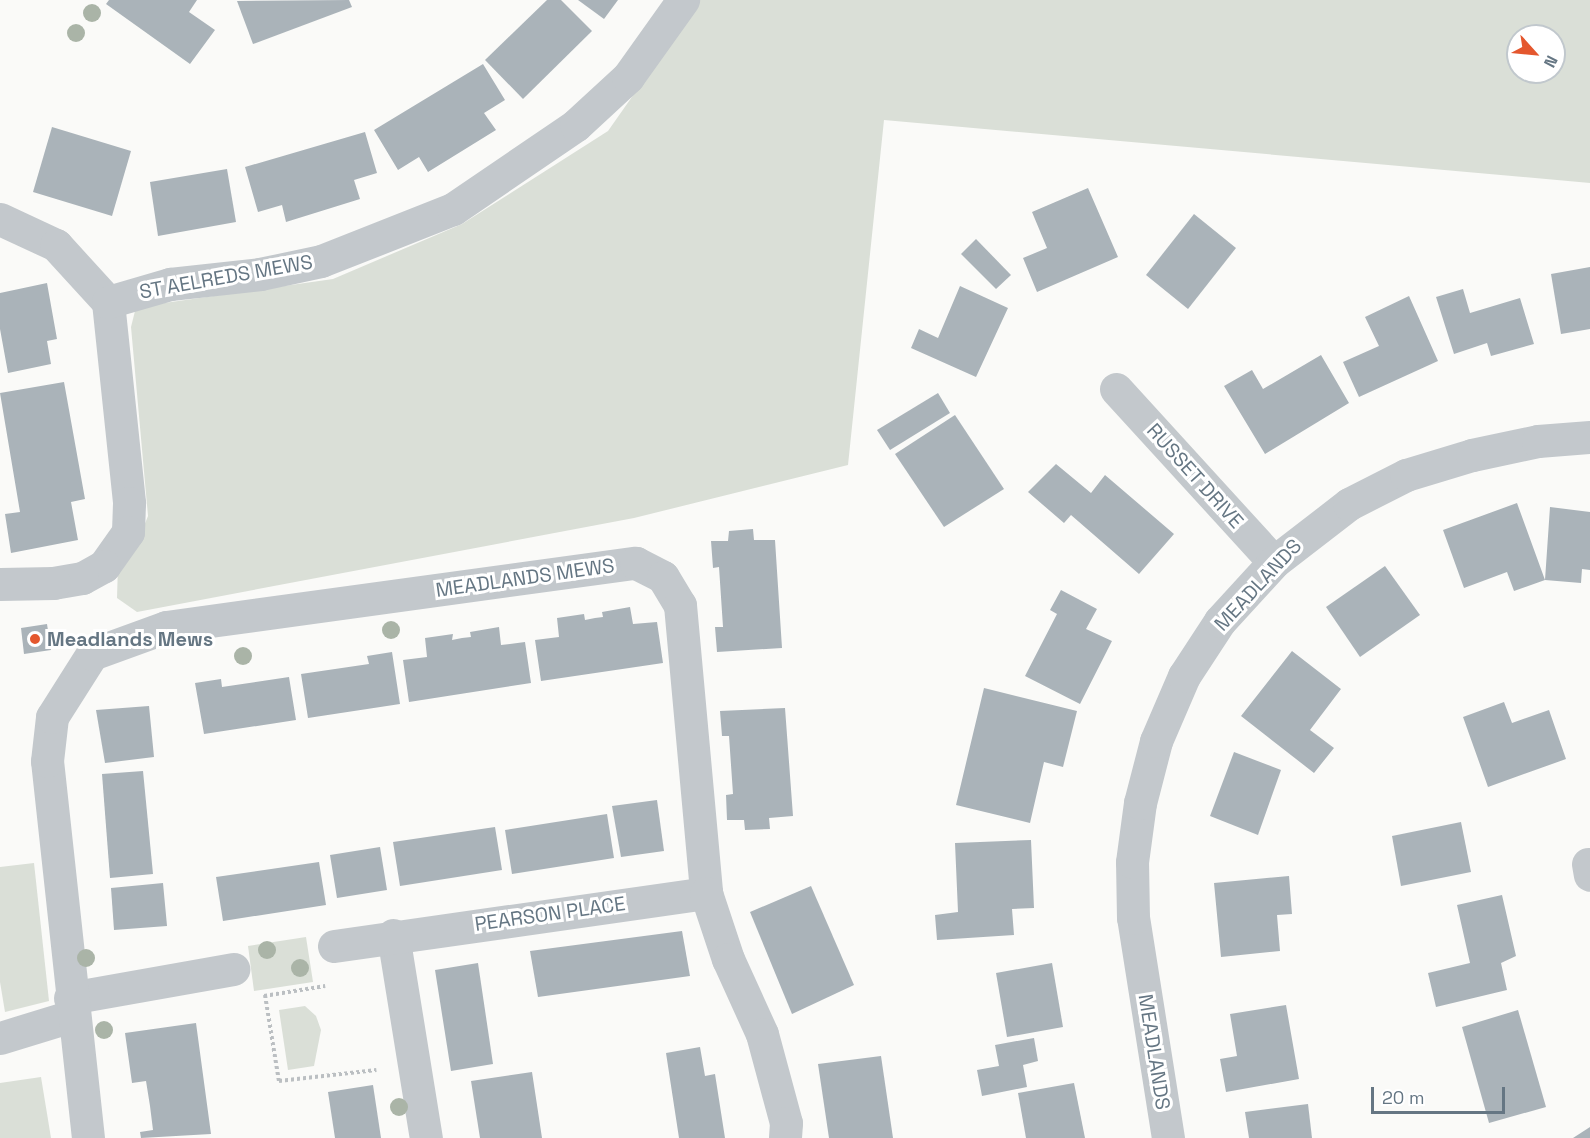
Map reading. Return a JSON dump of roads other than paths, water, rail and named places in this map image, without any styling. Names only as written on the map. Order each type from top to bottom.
[{"type":"street","name":"ST AELREDS MEWS","points":[[108,302],[170,284],[260,274],[321,261],[453,209],[576,125],[628,77],[683,0]]},
{"type":"street","points":[[0,219],[56,245],[108,302],[129,503],[128,532],[104,566],[82,578],[0,584]]},
{"type":"street","name":"RUSSET DRIVE","points":[[1116,389],[1274,562]]},
{"type":"street","name":"MEADLANDS","points":[[1168,1138],[1133,918],[1132,862],[1140,803],[1156,741],[1184,676],[1220,621],[1274,562],[1349,504],[1406,475],[1538,441],[1590,437]]},
{"type":"street","name":"MEADLANDS MEWS","points":[[88,1138],[71,1007],[47,760],[52,717],[92,654],[166,627],[636,563],[663,577],[681,605],[706,893],[728,959],[762,1034],[786,1123],[785,1138]]},
{"type":"street","name":"PEARSON PLACE","points":[[334,946],[393,935],[706,893]]},
{"type":"street","points":[[393,935],[426,1138]]},
{"type":"street","points":[[0,1038],[71,1007],[233,969]]},
{"type":"place","name":"Meadlands Mews","points":[[35,639]]}]
